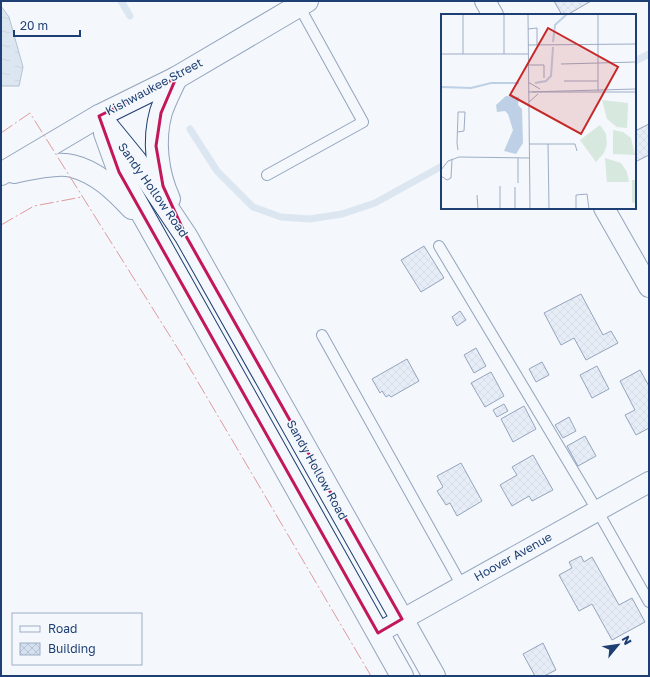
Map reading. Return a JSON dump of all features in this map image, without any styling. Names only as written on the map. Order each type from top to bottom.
[{"type":"street","points":[[485,1],[492,14]]},
{"type":"street","name":"Kishwaukee Street","points":[[1,175],[99,116],[176,78],[303,3]]},
{"type":"street","points":[[176,78],[161,113],[156,146],[163,186],[186,236]]},
{"type":"street","name":"Sandy Hollow Road","points":[[99,116],[119,172],[402,676]]},
{"type":"street","name":"Sandy Hollow Road","points":[[99,116],[135,160],[186,236],[434,676]]},
{"type":"street","points":[[1,175],[39,167],[71,165],[99,177],[121,196],[154,233]]},
{"type":"street","points":[[605,209],[649,287]]},
{"type":"street","name":"Hoover Avenue","points":[[378,633],[649,482]]},
{"type":"lane","points":[[267,175],[363,122],[303,3]]},
{"type":"lane","points":[[439,246],[597,510],[649,602]]},
{"type":"lane","points":[[322,335],[462,586]]},
{"type":"highlighted area","points":[[176,78],[161,113],[156,146],[163,186],[186,236],[402,619],[378,633],[119,172],[99,116]]},
{"type":"water","points":[[1,6],[9,17],[23,67],[19,86],[1,86]]},
{"type":"building","points":[[554,1],[591,1],[569,14],[561,14]]},
{"type":"building","points":[[649,124],[649,155],[636,162],[637,135],[636,130]]},
{"type":"building","points":[[424,246],[444,278],[421,292],[401,260]]},
{"type":"building","points":[[581,294],[603,335],[611,331],[618,343],[586,360],[574,338],[561,345],[544,313]]},
{"type":"building","points":[[460,311],[466,320],[457,326],[452,317]]},
{"type":"building","points":[[476,348],[486,366],[474,373],[464,355]]},
{"type":"building","points":[[407,359],[419,381],[391,397],[389,395],[386,397],[382,391],[380,393],[372,379]]},
{"type":"building","points":[[542,362],[549,375],[536,382],[529,369]]},
{"type":"building","points":[[597,366],[609,389],[592,398],[580,375]]},
{"type":"building","points":[[640,370],[649,386],[649,428],[636,435],[625,415],[635,410],[620,381]]},
{"type":"building","points":[[491,372],[504,396],[485,407],[471,383]]},
{"type":"building","points":[[504,404],[508,411],[497,417],[493,410]]},
{"type":"building","points":[[524,406],[536,429],[513,442],[501,419]]},
{"type":"building","points":[[569,417],[576,431],[563,438],[555,425]]},
{"type":"building","points":[[585,436],[596,456],[578,466],[567,446]]},
{"type":"building","points":[[533,455],[553,490],[532,501],[529,496],[512,506],[500,485],[517,475],[512,467]]},
{"type":"building","points":[[461,463],[482,501],[457,516],[450,503],[446,505],[437,491],[443,487],[437,476]]},
{"type":"building","points":[[581,556],[584,562],[592,557],[619,605],[632,598],[645,622],[612,640],[592,604],[579,611],[559,575],[572,568],[569,562]]},
{"type":"building","points":[[543,643],[556,670],[544,676],[535,676],[523,654]]},
{"type":"waterway","points":[[121,1],[130,16]]},
{"type":"waterway","points":[[636,60],[649,54]]},
{"type":"waterway","points":[[190,129],[217,171],[253,207],[281,217],[310,219],[342,214],[375,203],[441,167]]},
{"type":"power","points":[[1,133],[30,113],[185,360],[371,676]]},
{"type":"power","points":[[1,225],[34,206],[82,197]]}]
